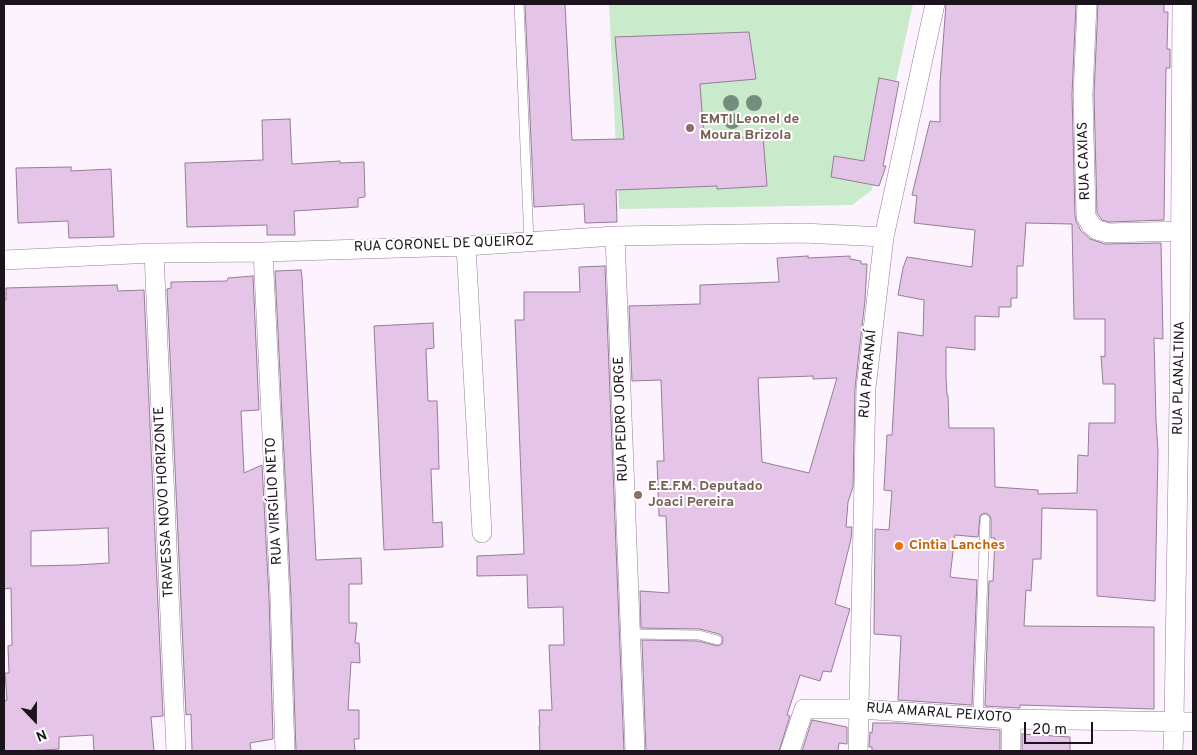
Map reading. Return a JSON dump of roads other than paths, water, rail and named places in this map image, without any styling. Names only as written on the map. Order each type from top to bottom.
[{"type":"street","name":"RUA PARANAÍ","points":[[858,751],[866,388],[884,237],[935,4]]},
{"type":"street","name":"RUA CAXIAS","points":[[1087,4],[1083,94],[1086,216],[1091,225],[1097,230],[1108,233],[1181,231]]},
{"type":"street","name":"RUA PLANALTINA","points":[[1173,751],[1187,336],[1181,231],[1182,4]]},
{"type":"street","name":"RUA CORONEL DE QUEIROZ","points":[[4,260],[154,253],[466,246],[615,236],[803,233],[884,237]]},
{"type":"street","name":"RUA PEDRO JORGE","points":[[615,236],[635,751]]},
{"type":"street","points":[[466,246],[482,533]]},
{"type":"street","name":"RUA VIRGÍLIO NETO","points":[[263,252],[280,598],[285,751]]},
{"type":"street","name":"TRAVESSA NOVO HORIZONTE","points":[[154,253],[176,751]]},
{"type":"street","name":"RUA AMARAL PEIXOTO","points":[[790,751],[804,709],[858,708],[1011,719],[1193,722]]},
{"type":"street","points":[[1011,719],[1011,751]]},
{"type":"lane","points":[[519,4],[529,242]]},
{"type":"lane","points":[[978,717],[985,519]]},
{"type":"lane","points":[[631,634],[698,635],[717,640]]},
{"type":"place","name":"EMTI Leonel de Moura Brizola","points":[[690,128]]},
{"type":"place","name":"E.E.F.M. Deputado Joaci Pereira","points":[[638,495]]},
{"type":"place","name":"Cintia Lanches","points":[[899,546]]}]
